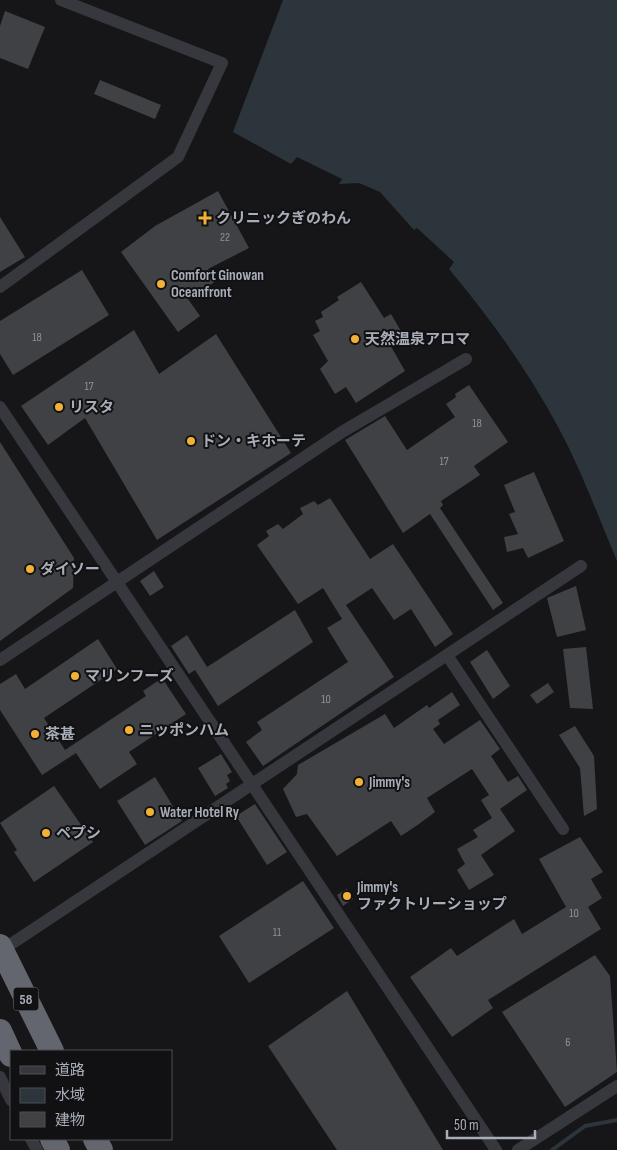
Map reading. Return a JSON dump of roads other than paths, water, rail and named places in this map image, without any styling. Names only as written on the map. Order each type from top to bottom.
[{"type":"highway","name":"58","points":[[1,948],[52,1050]]},
{"type":"highway","points":[[0,1031],[10,1053]]},
{"type":"street","points":[[0,287],[178,157],[222,63],[61,0]]},
{"type":"street","points":[[0,660],[334,437],[466,359]]},
{"type":"street","points":[[0,406],[496,1150]]},
{"type":"street","points":[[1,948],[252,785],[581,566]]},
{"type":"street","points":[[446,655],[563,829]]},
{"type":"street","points":[[0,1077],[10,1098]]},
{"type":"street","points":[[518,1150],[617,1086]]},
{"type":"water","points":[[283,0],[617,0],[617,561],[582,476],[557,425],[507,344],[449,269],[454,262],[417,228],[414,230],[380,192],[359,183],[339,184],[342,179],[297,157],[291,164],[233,132]]},
{"type":"waterway","points":[[552,1150],[585,1126],[617,1120]]},
{"type":"place","name":"クリニックぎのわん","points":[[205,218]]},
{"type":"place","name":"Comfort Ginowan Oceanfront","points":[[161,284]]},
{"type":"place","name":"天然温泉アロマ","points":[[355,339]]},
{"type":"place","name":"リスタ","points":[[59,407]]},
{"type":"place","name":"ドン・キホーテ","points":[[191,441]]},
{"type":"place","name":"ダイソー","points":[[30,569]]},
{"type":"place","name":"マリンフーズ","points":[[75,676]]},
{"type":"place","name":"ニッポンハム","points":[[129,730]]},
{"type":"place","name":"茶甚","points":[[35,734]]},
{"type":"place","name":"Jimmy's","points":[[359,782]]},
{"type":"place","name":"Water Hotel Ry","points":[[150,812]]},
{"type":"place","name":"ペプシ","points":[[46,833]]},
{"type":"place","name":"Jimmy's ファクトリーショップ","points":[[347,896]]}]
